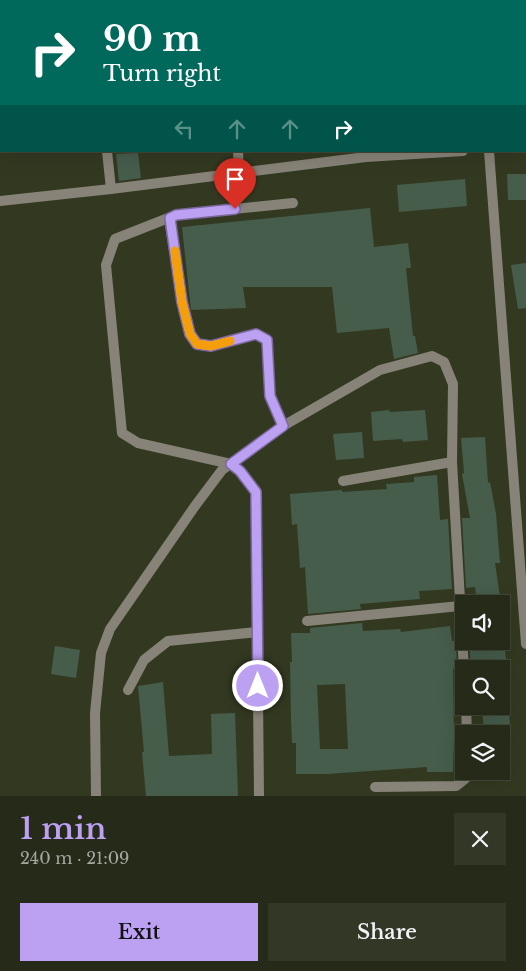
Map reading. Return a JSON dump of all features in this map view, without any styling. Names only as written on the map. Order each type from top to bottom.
[{"type":"street","points":[[107,152],[111,189]]},
{"type":"street","points":[[238,152],[239,173]]},
{"type":"street","points":[[0,201],[239,173],[365,154],[430,152]]},
{"type":"street","points":[[490,152],[526,644]]},
{"type":"street","points":[[259,796],[256,492],[240,471],[231,464],[138,443],[122,433],[106,265],[116,239],[176,215],[293,203]]},
{"type":"street","points":[[170,218],[182,302],[190,334],[197,344],[211,346],[256,334],[267,340],[270,396],[283,426]]},
{"type":"street","points":[[96,796],[95,713],[101,653],[110,630],[194,506],[222,470],[283,426],[380,370],[432,356],[444,362],[452,384],[452,462],[459,595]]},
{"type":"street","points":[[343,481],[452,462]]},
{"type":"street","points":[[307,621],[455,606]]},
{"type":"street","points":[[128,690],[144,660],[168,641],[258,632]]},
{"type":"street","points":[[375,787],[456,786],[464,780]]},
{"type":"building","points":[[138,153],[141,178],[119,181],[116,154]]},
{"type":"building","points":[[507,174],[526,174],[526,200],[508,200]]},
{"type":"building","points":[[465,179],[467,206],[399,212],[397,185]]},
{"type":"building","points":[[370,208],[374,247],[408,243],[411,268],[406,268],[413,336],[415,336],[418,353],[394,359],[389,328],[337,333],[332,287],[243,287],[246,308],[191,310],[182,227]]},
{"type":"building","points":[[526,263],[526,308],[518,309],[511,265]]},
{"type":"building","points":[[389,410],[390,412],[425,410],[428,440],[403,442],[402,439],[373,441],[371,412]]},
{"type":"building","points":[[362,432],[364,458],[336,460],[333,434]]},
{"type":"building","points":[[485,437],[488,483],[490,482],[496,514],[500,563],[495,563],[500,595],[476,595],[475,587],[466,588],[462,518],[470,518],[462,474],[464,473],[461,438]]},
{"type":"building","points":[[437,475],[440,520],[448,519],[452,589],[419,591],[420,599],[360,604],[361,609],[308,614],[305,567],[300,568],[297,524],[292,525],[290,494],[387,489],[386,484],[414,482],[414,477]]},
{"type":"building","points":[[362,623],[363,631],[400,629],[401,632],[450,626],[452,641],[455,641],[457,660],[455,660],[455,669],[453,669],[453,772],[427,772],[427,767],[327,774],[296,774],[296,743],[292,743],[291,720],[291,633],[310,633],[310,628]],"holes":[[[345,684],[348,749],[320,749],[317,685]]]},
{"type":"building","points":[[55,646],[80,650],[76,678],[51,674]]},
{"type":"building","points":[[470,650],[505,650],[506,660],[470,660]]},
{"type":"building","points":[[163,682],[169,756],[212,754],[211,714],[235,713],[238,796],[146,796],[138,686]]},
{"type":"building","points":[[483,715],[509,715],[510,725],[483,725]]},
{"type":"slow traffic","points":[[175,251],[182,302],[190,334],[197,344],[211,346],[230,341]]},
{"type":"route","points":[[235,209],[176,215],[170,218],[182,302],[190,334],[197,344],[211,346],[256,334],[267,340],[270,396],[283,426],[231,464],[240,471],[256,492],[258,686]]}]
